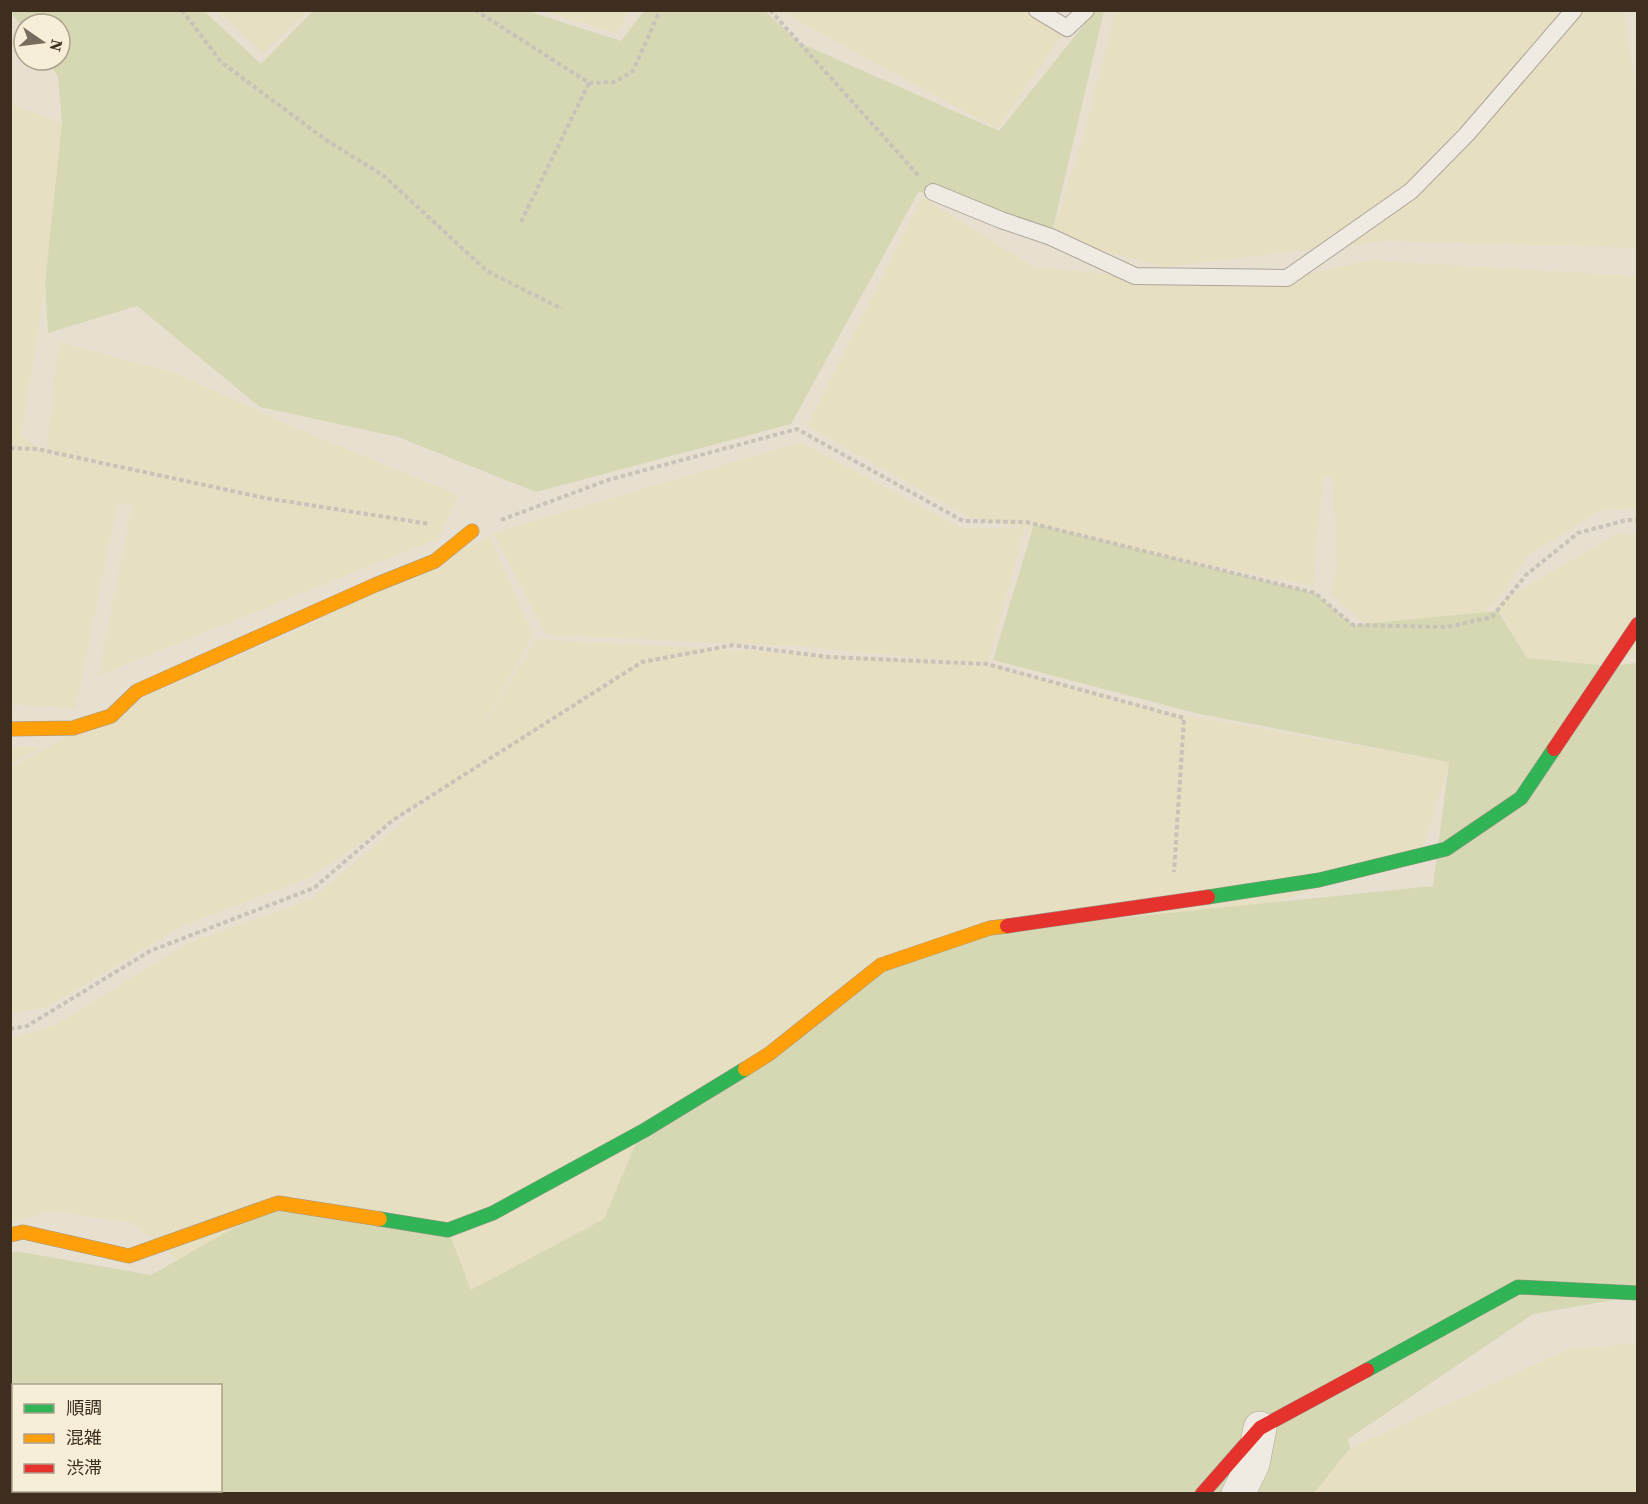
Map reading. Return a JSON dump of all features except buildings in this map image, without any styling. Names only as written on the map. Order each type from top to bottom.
[{"type":"street","points":[[10,729],[73,728],[111,716],[137,691],[435,561],[472,531]]},
{"type":"street","points":[[10,1235],[23,1232],[129,1256],[278,1203],[448,1230],[493,1213],[645,1130],[769,1054],[880,965],[990,928],[1092,915],[1319,880],[1446,849],[1521,798],[1638,624]]},
{"type":"street","points":[[1202,1494],[1260,1428],[1518,1287],[1638,1293]]},
{"type":"street","points":[[1238,1494],[1253,1464],[1260,1428]]},
{"type":"lane","points":[[1037,10],[1067,28],[1086,10]]},
{"type":"lane","points":[[933,192],[1000,220],[1051,237],[1135,276],[1287,278],[1412,190],[1467,134],[1574,10]]},
{"type":"path","points":[[182,10],[221,62],[326,140],[384,176],[487,272],[562,309]]},
{"type":"path","points":[[474,10],[589,83],[615,82],[633,71],[660,10]]},
{"type":"path","points":[[770,10],[933,192]]},
{"type":"path","points":[[521,222],[589,83]]},
{"type":"path","points":[[10,448],[37,449],[265,498],[472,531],[609,480],[797,429],[963,521],[1026,522],[1315,593],[1353,625],[1447,627],[1492,618],[1526,575],[1578,533],[1627,520],[1638,520]]},
{"type":"path","points":[[10,1029],[27,1026],[150,951],[314,888],[393,820],[642,662],[733,645],[829,657],[987,664],[1184,718],[1172,901]]},
{"type":"shaded area","points":[[785,10],[1031,11],[1067,28],[997,129],[781,12]]},
{"type":"shaded area","points":[[218,11],[308,11],[263,53]]},
{"type":"shaded area","points":[[544,11],[628,11],[618,34]]},
{"type":"shaded area","points":[[1115,11],[1624,11],[1638,106],[1637,248],[1387,241],[1163,267],[1051,237],[1083,137]]},
{"type":"shaded area","points":[[10,103],[66,125],[38,336],[21,436],[46,450],[59,342],[173,372],[303,431],[459,495],[439,538],[98,676],[132,506],[118,502],[76,708],[11,705]]},
{"type":"shaded area","points":[[922,197],[1034,267],[1245,287],[1371,260],[1637,276],[1637,508],[1599,511],[1528,555],[1499,598],[1479,617],[1366,625],[1329,592],[1337,569],[1333,478],[1323,477],[1313,586],[1025,528],[988,664],[1156,710],[1450,762],[1422,850],[640,1133],[604,1219],[471,1291],[450,1235],[236,1309],[132,1223],[49,1211],[10,1224],[11,1039],[57,1024],[186,944],[312,899],[446,785],[309,878],[182,926],[47,1007],[11,1014],[11,767],[119,708],[292,633],[490,536],[533,635],[471,747],[535,639],[968,663],[799,646],[546,635],[493,533],[801,442],[961,528],[1021,528],[967,516],[807,426]]},
{"type":"shaded area","points":[[1618,533],[1637,535],[1637,653],[1582,669],[1527,658],[1496,604]]},
{"type":"shaded area","points":[[11,747],[44,747],[11,764]]},
{"type":"shaded area","points":[[1637,1343],[1637,1493],[1314,1493],[1350,1448],[1569,1349]]},
{"type":"green space","points":[[10,11],[204,11],[261,64],[313,11],[528,11],[621,41],[644,11],[765,11],[798,42],[999,131],[1095,11],[1104,11],[1051,237],[919,191],[791,424],[536,492],[398,437],[260,407],[137,306],[48,333],[45,283],[62,123],[58,76],[55,72],[72,72],[72,12],[12,14]]},
{"type":"green space","points":[[1034,524],[1315,593],[1353,625],[1498,611],[1527,658],[1610,666],[1637,663],[1637,1296],[1533,1314],[1348,1439],[1350,1448],[1314,1493],[11,1493],[10,1254],[15,1251],[151,1275],[278,1203],[448,1230],[471,1290],[604,1219],[640,1133],[885,971],[973,933],[1433,886],[1449,762],[1195,713],[993,660]]},
{"type":"traffic: fast","points":[[1208,897],[1319,880],[1446,849],[1521,798],[1554,749]]},
{"type":"traffic: fast","points":[[380,1219],[448,1230],[493,1213],[645,1130],[745,1069]]},
{"type":"traffic: fast","points":[[1367,1370],[1518,1287],[1638,1293]]},
{"type":"traffic: slow","points":[[10,729],[73,728],[111,716],[137,691],[375,585],[435,561],[472,531]]},
{"type":"traffic: slow","points":[[745,1069],[769,1054],[881,965],[990,928],[1007,926]]},
{"type":"traffic: slow","points":[[10,1235],[23,1232],[129,1256],[278,1203],[380,1219]]},
{"type":"traffic: jam","points":[[1554,749],[1638,624]]},
{"type":"traffic: jam","points":[[1007,926],[1208,897]]},
{"type":"traffic: jam","points":[[1202,1494],[1260,1428],[1367,1370]]}]
